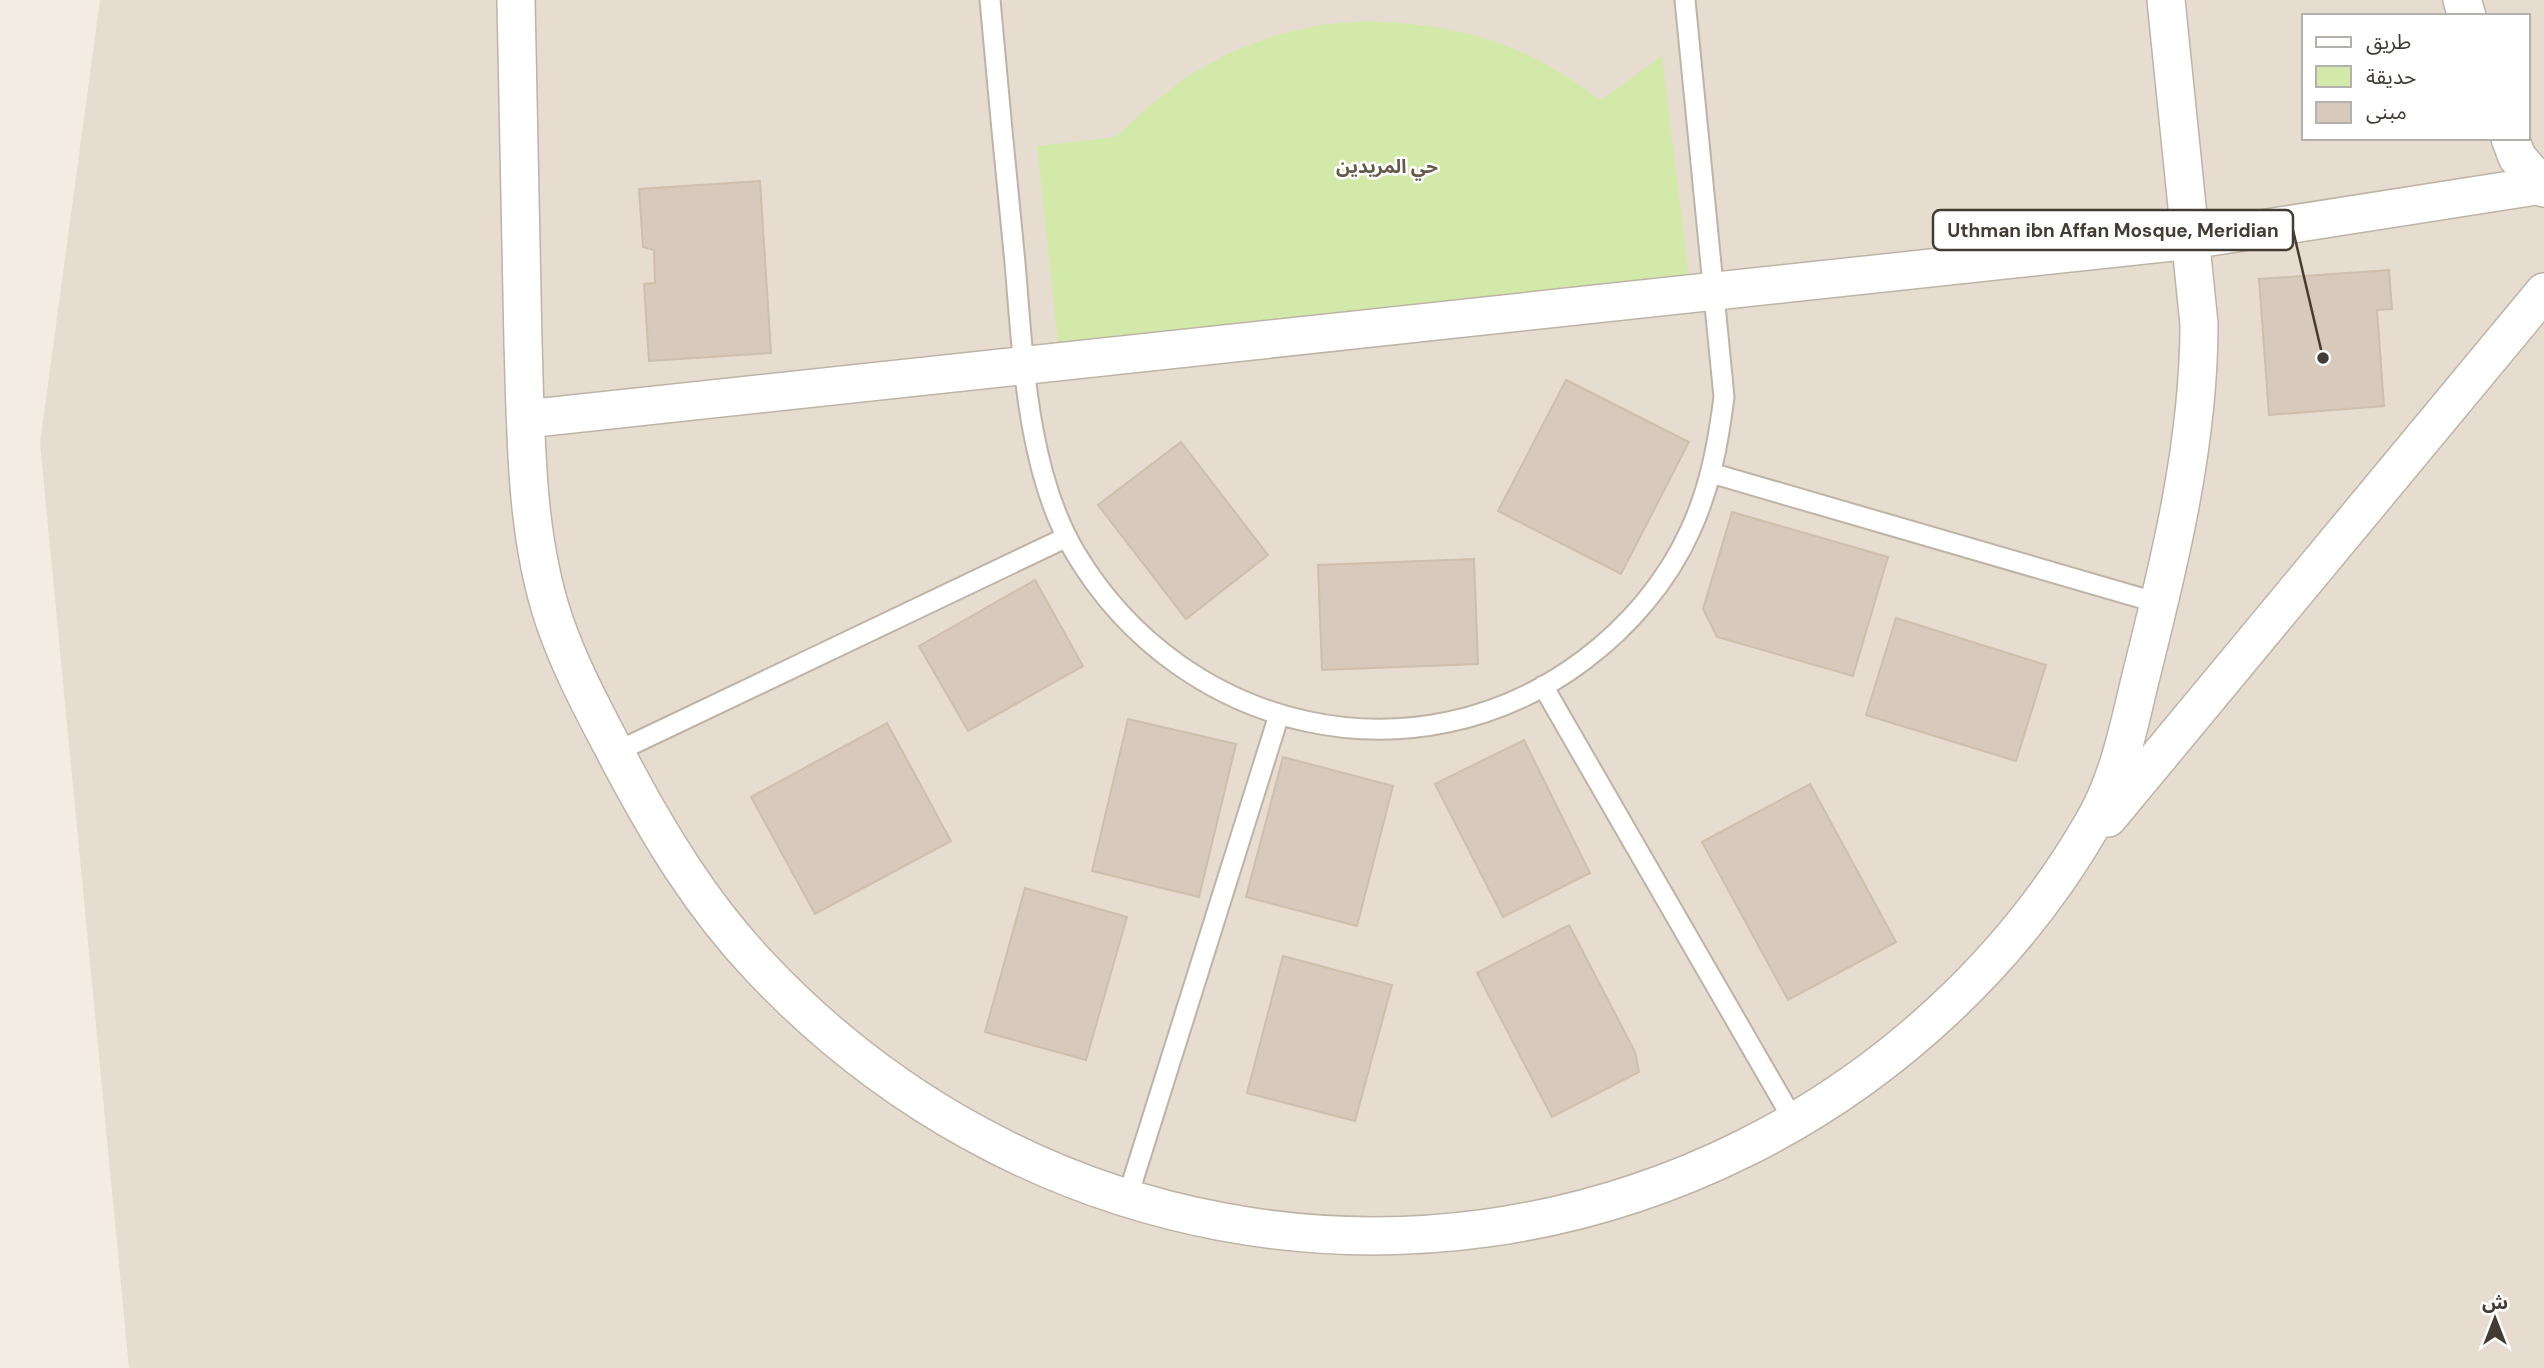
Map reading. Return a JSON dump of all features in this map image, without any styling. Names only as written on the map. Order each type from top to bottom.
[{"type":"street","points":[[516,0],[526,419],[535,538],[552,616],[584,693],[666,843],[708,904],[755,962],[807,1015],[864,1063],[925,1106],[989,1143],[1057,1174],[1127,1199],[1199,1218],[1273,1230],[1335,1235],[1422,1235],[1496,1227],[1569,1213],[1641,1192],[1710,1165],[1794,1121],[1840,1093],[1900,1049],[1955,999],[2006,945],[2544,292]]},
{"type":"street","points":[[2052,886],[2097,818],[2121,757],[2172,545],[2193,435],[2199,376],[2199,324],[2166,0]]},
{"type":"street","points":[[2511,140],[2517,157],[2543,186]]},
{"type":"street","points":[[526,419],[2191,240],[2543,186]]},
{"type":"lane","points":[[990,0],[1024,365],[1040,464],[1054,509],[1067,537],[1100,592],[1131,627],[1167,658],[1206,684],[1249,705],[1279,715],[1340,727],[1388,729],[1435,724],[1481,713],[1525,696],[1566,673],[1604,645],[1637,611],[1666,574],[1690,533],[1711,473],[1724,397],[1685,0]]},
{"type":"lane","points":[[1711,473],[2158,603]]},
{"type":"lane","points":[[616,752],[1067,537]]},
{"type":"lane","points":[[1543,686],[1794,1121]]},
{"type":"lane","points":[[1127,1199],[1279,715]]},
{"type":"shaded area","points":[[100,0],[2544,0],[2544,1368],[129,1368],[40,443]]},
{"type":"green space","points":[[1366,21],[1437,27],[1504,45],[1554,69],[1601,100],[1662,56],[1689,276],[1058,343],[1037,146],[1116,137],[1150,105],[1188,76],[1229,53],[1273,36],[1319,25]]},
{"type":"building","points":[[760,181],[771,353],[649,361],[644,284],[655,283],[654,250],[643,247],[639,189]]},
{"type":"building","points":[[2389,270],[2392,309],[2377,310],[2384,406],[2269,415],[2259,279]]},
{"type":"building","points":[[1566,380],[1689,442],[1621,574],[1498,511]]},
{"type":"building","points":[[1181,442],[1268,555],[1186,619],[1098,505]]},
{"type":"building","points":[[1732,512],[1888,557],[1853,676],[1717,637],[1703,609]]},
{"type":"building","points":[[1474,559],[1478,664],[1322,670],[1318,565]]},
{"type":"building","points":[[1035,580],[1083,666],[968,731],[919,646]]},
{"type":"building","points":[[1896,618],[2046,665],[2016,761],[1866,715]]},
{"type":"building","points":[[1128,719],[1236,744],[1199,897],[1092,871]]},
{"type":"building","points":[[887,723],[951,841],[815,914],[751,797]]},
{"type":"building","points":[[1524,740],[1590,873],[1503,917],[1435,784]]},
{"type":"building","points":[[1283,757],[1393,786],[1357,926],[1246,897]]},
{"type":"building","points":[[1810,784],[1896,942],[1788,1000],[1702,842]]},
{"type":"building","points":[[1025,888],[1127,917],[1086,1060],[985,1032]]},
{"type":"building","points":[[1569,925],[1635,1052],[1639,1072],[1552,1117],[1477,973]]},
{"type":"building","points":[[1283,956],[1392,985],[1355,1121],[1247,1093]]},
{"type":"place","name":"Uthman ibn Affan Mosque, Meridian","points":[[2323,358]]},
{"type":"district","name":"حي المريدين","points":[[1387,166]]}]
